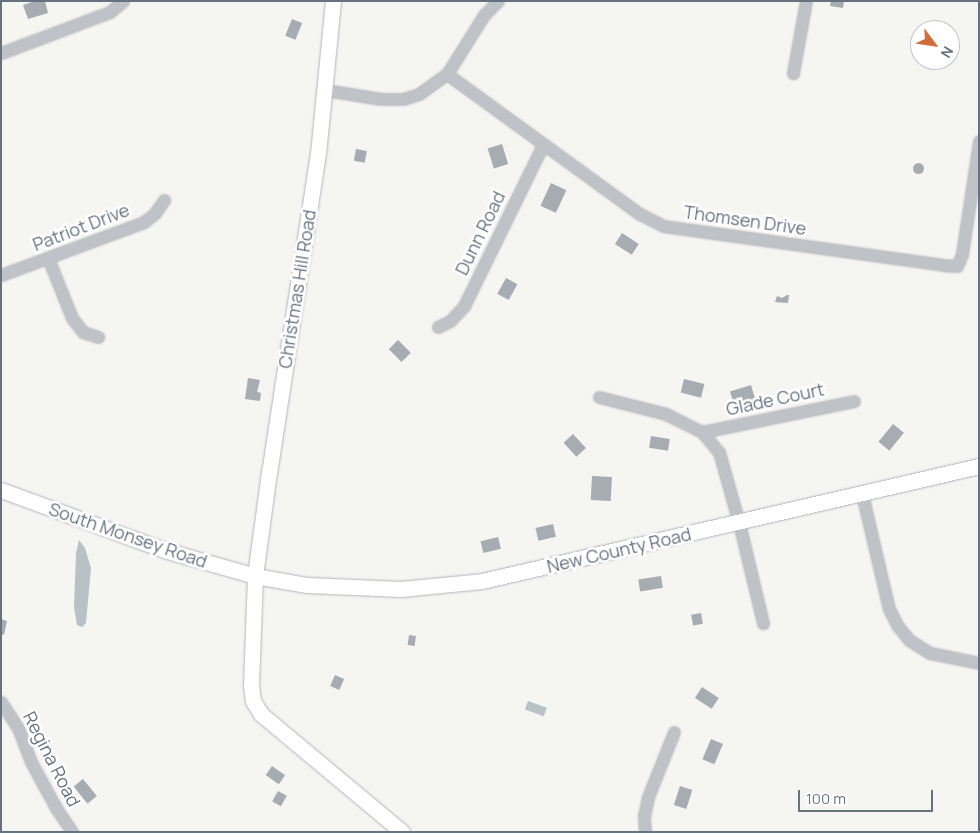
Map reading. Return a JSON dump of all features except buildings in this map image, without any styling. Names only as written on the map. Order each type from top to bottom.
[{"type":"street","points":[[1,54],[110,12],[124,1]]},
{"type":"street","name":"Christmas Hill Road","points":[[333,1],[328,68],[310,205],[280,396],[255,576],[251,685],[253,701],[261,714],[273,726],[402,832]]},
{"type":"street","points":[[325,90],[381,99],[403,99],[419,94],[447,74],[484,15],[498,1]]},
{"type":"street","points":[[793,73],[806,1]]},
{"type":"street","name":"Thomsen Drive","points":[[447,74],[638,213],[663,226],[957,266],[962,254],[979,141]]},
{"type":"street","name":"Dunn Road","points":[[438,327],[450,321],[464,306],[543,145]]},
{"type":"street","name":"Patriot Drive","points":[[1,275],[144,222],[155,213],[164,200]]},
{"type":"street","points":[[48,258],[72,318],[82,332],[98,337]]},
{"type":"street","points":[[600,397],[666,414],[702,432],[719,452],[739,522],[763,623]]},
{"type":"street","name":"Glade Court","points":[[702,432],[854,401]]},
{"type":"street","name":"New County Road","points":[[255,576],[307,585],[354,589],[442,587],[522,573],[979,466]]},
{"type":"street","name":"South Monsey Road","points":[[1,490],[164,550],[255,576]]},
{"type":"street","points":[[862,494],[889,609],[897,625],[909,640],[930,653],[979,663]]},
{"type":"street","name":"Regina Road","points":[[1,702],[18,728],[31,762],[72,832]]},
{"type":"street","points":[[646,832],[644,816],[648,798],[674,732]]},
{"type":"shaded area","points":[[79,540],[85,548],[91,568],[86,623],[82,627],[77,625],[74,607],[76,553]]},
{"type":"shaded area","points":[[528,701],[547,708],[544,716],[525,709]]}]
